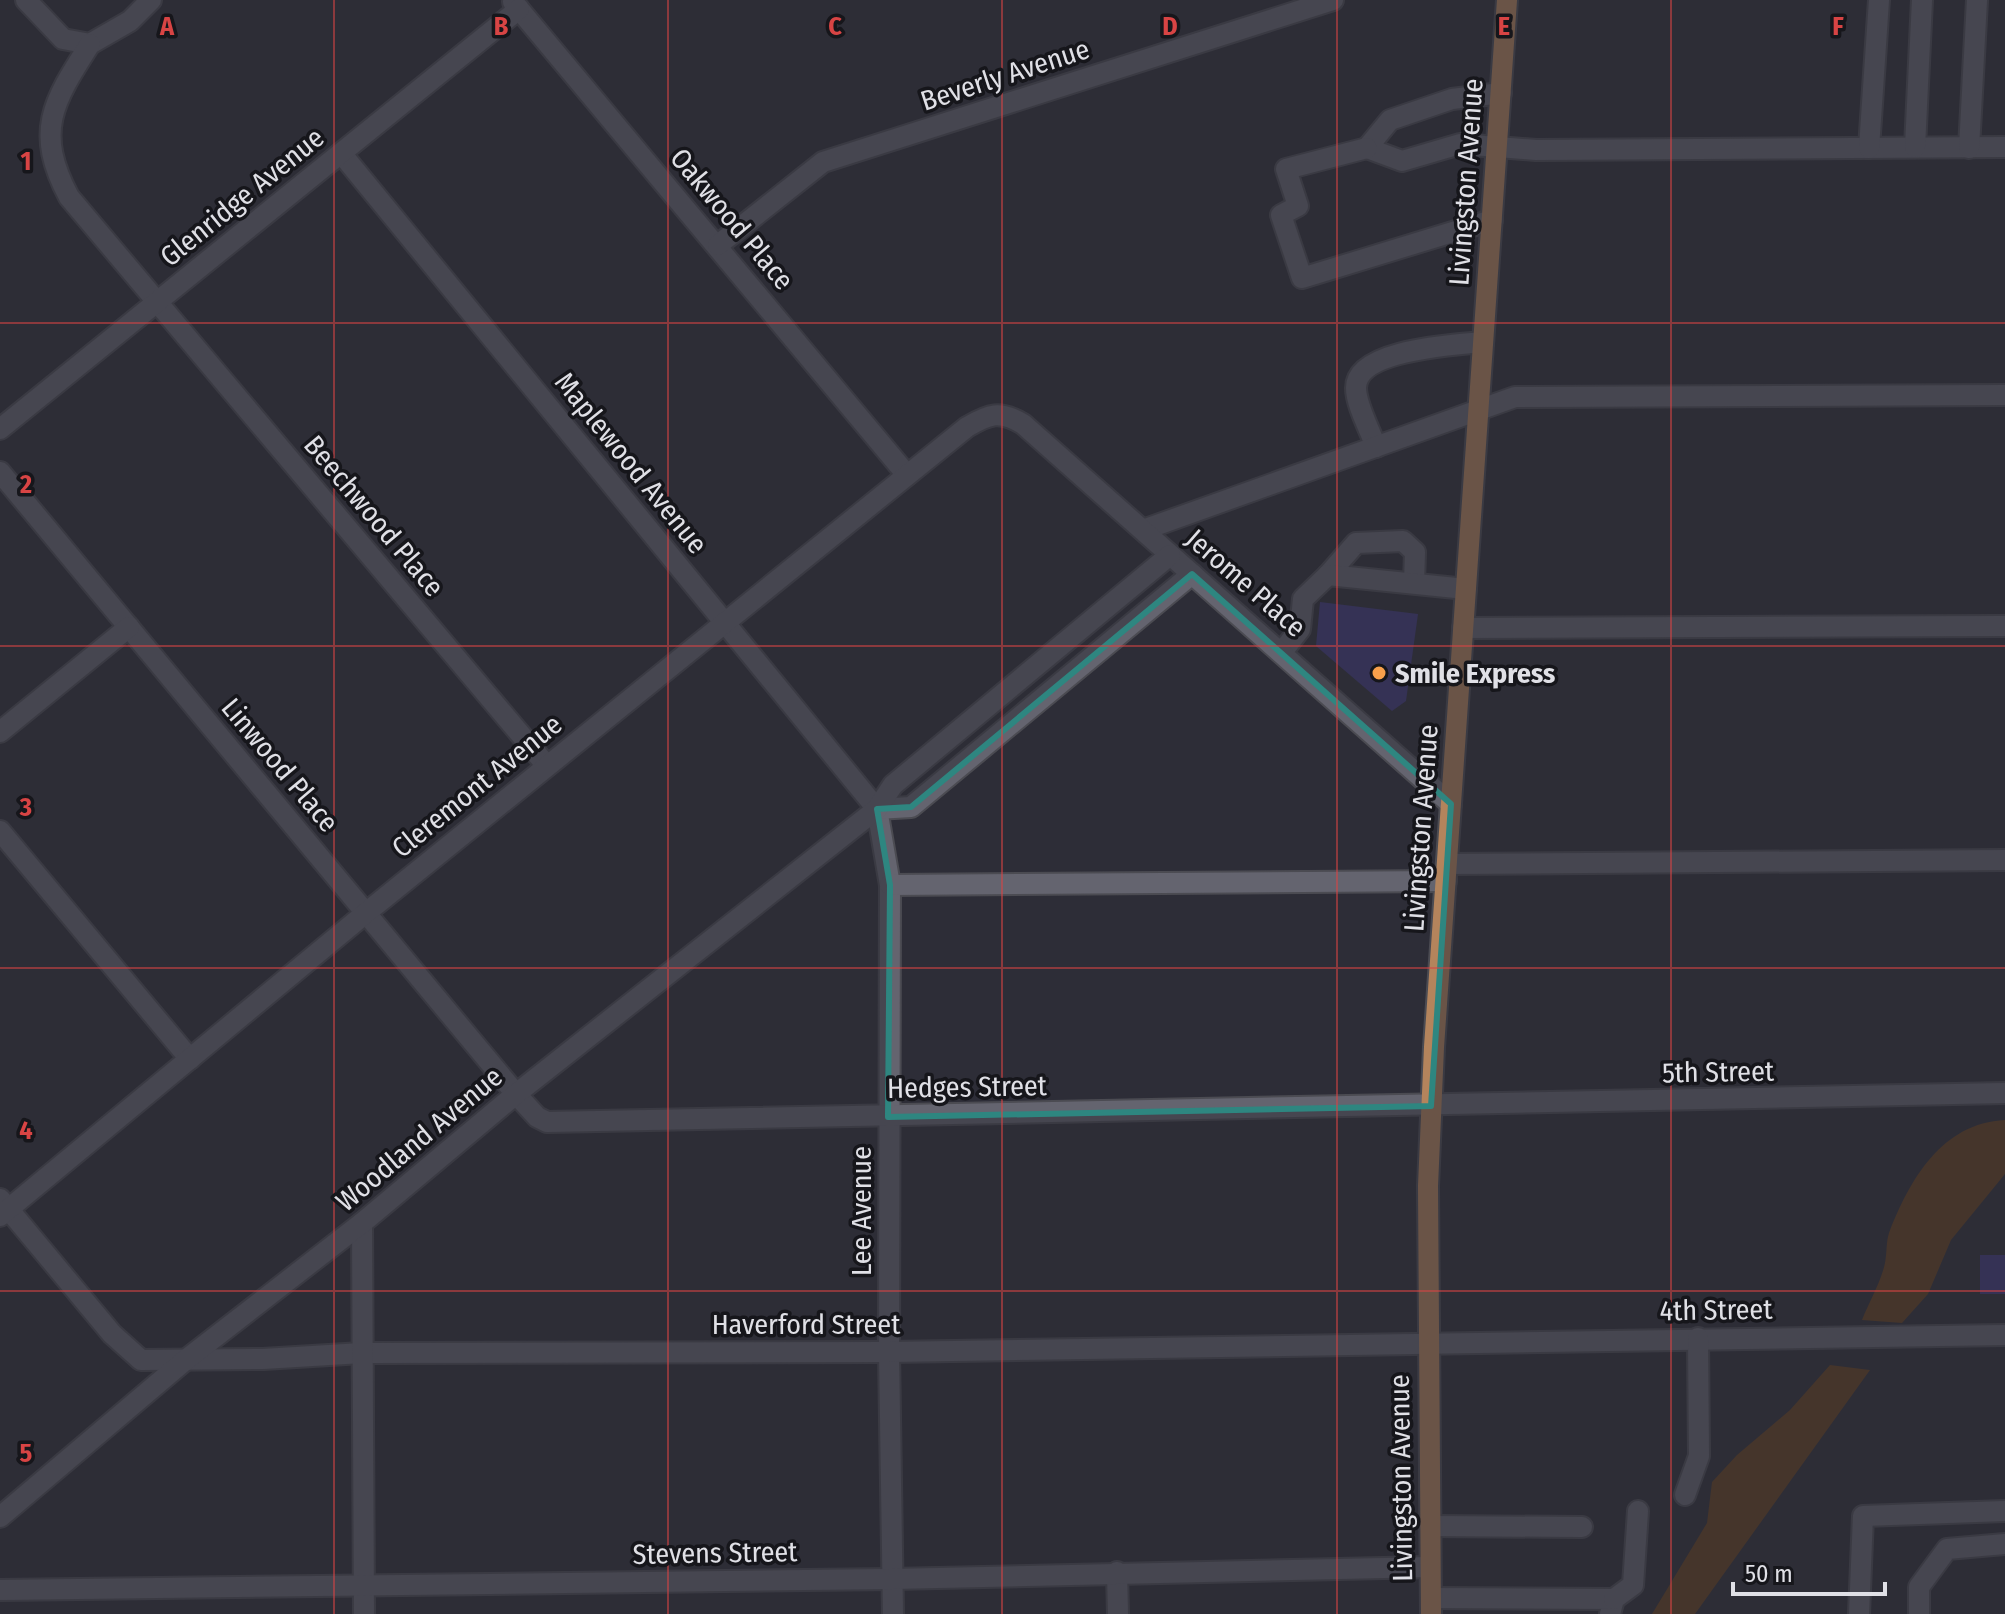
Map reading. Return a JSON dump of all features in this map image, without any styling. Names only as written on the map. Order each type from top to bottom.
[{"type":"main road","name":"Livingston Avenue","points":[[1431,1606],[1428,1343],[1431,1106],[1507,0]]},
{"type":"street","points":[[26,0],[63,39],[90,44],[130,21],[151,0]]},
{"type":"street","name":"Beverly Avenue","points":[[718,245],[823,162],[1333,0]]},
{"type":"street","points":[[1869,148],[1879,0]]},
{"type":"street","points":[[1915,147],[1922,0]]},
{"type":"street","points":[[1969,148],[1977,0]]},
{"type":"street","name":"Oakwood Place","points":[[516,5],[907,475]]},
{"type":"street","name":"Glenridge Avenue","points":[[0,429],[341,153],[516,5]]},
{"type":"street","name":"Beechwood Place","points":[[90,44],[60,91],[49,132],[52,165],[69,197],[547,766]]},
{"type":"street","points":[[1367,148],[1390,120],[1452,99],[1501,93]]},
{"type":"street","points":[[1492,220],[1302,278],[1281,215],[1298,206],[1286,169],[1367,148],[1402,161],[1460,144],[1497,150],[2005,147]]},
{"type":"street","name":"Maplewood Avenue","points":[[341,153],[877,809]]},
{"type":"street","points":[[1376,447],[1355,389],[1359,374],[1376,361],[1422,348],[1483,342]]},
{"type":"street","points":[[1143,530],[1515,397],[2005,395]]},
{"type":"street","name":"Cleremont Avenue","points":[[3,1208],[967,427],[999,413]]},
{"type":"street","name":"Jerome Place","points":[[999,413],[1023,424],[1451,804]]},
{"type":"street","name":"Linwood Place","points":[[0,472],[516,1094]]},
{"type":"street","points":[[1282,652],[1300,629],[1303,599],[1356,543],[1403,541],[1415,552],[1414,583]]},
{"type":"street","name":"Woodland Avenue","points":[[0,1517],[183,1362],[362,1223],[516,1094],[877,809],[893,785],[1170,555]]},
{"type":"street","name":"Woodland Avenue","points":[[877,809],[911,807],[1192,574]]},
{"type":"street","points":[[1328,575],[1466,589]]},
{"type":"street","points":[[1463,628],[2005,626]]},
{"type":"street","points":[[0,732],[129,627]]},
{"type":"street","name":"Lee Avenue","points":[[877,809],[890,885],[888,1117],[893,1614]]},
{"type":"street","points":[[0,831],[190,1059]]},
{"type":"street","points":[[890,885],[2005,860]]},
{"type":"street","name":"5th Street","points":[[1431,1106],[2005,1093]]},
{"type":"street","name":"Hedges Street","points":[[516,1094],[537,1117],[547,1122],[1431,1106]]},
{"type":"street","name":"Haverford Street","points":[[3,1208],[112,1334],[141,1360],[183,1362],[362,1353],[889,1352],[1428,1343]]},
{"type":"street","points":[[362,1223],[364,1614]]},
{"type":"street","name":"4th Street","points":[[1428,1343],[2005,1335]]},
{"type":"street","points":[[1685,1495],[1699,1456],[1698,1338]]},
{"type":"street","points":[[1431,1606],[1612,1606],[1633,1585],[1638,1511]]},
{"type":"street","points":[[1859,1614],[1863,1516],[2005,1511]]},
{"type":"street","points":[[1430,1526],[1582,1527]]},
{"type":"street","points":[[1919,1614],[1919,1587],[1947,1549],[2005,1544]]},
{"type":"street","name":"Stevens Street","points":[[0,1590],[892,1579],[1430,1567]]},
{"type":"street","points":[[1117,1572],[1118,1614]]},
{"type":"highlighted area","points":[[1192,574],[1451,804],[1431,1106],[888,1117],[890,885],[877,809],[911,807]]},
{"type":"shaded area","points":[[2005,1120],[2005,1174],[1951,1240],[1928,1294],[1902,1323],[1862,1320],[1883,1270],[1889,1233],[1918,1174],[1931,1157],[1963,1131]]},
{"type":"shaded area","points":[[1830,1365],[1870,1370],[1695,1614],[1652,1614],[1707,1523],[1712,1482],[1737,1455],[1790,1410]]},
{"type":"building","name":"Smile Express","points":[[1320,602],[1418,614],[1406,701],[1392,711],[1316,646]]},
{"type":"building","points":[[1980,1255],[2005,1255],[2005,1294],[1980,1294]]},
{"type":"place","name":"Smile Express","points":[[1379,673]]}]
